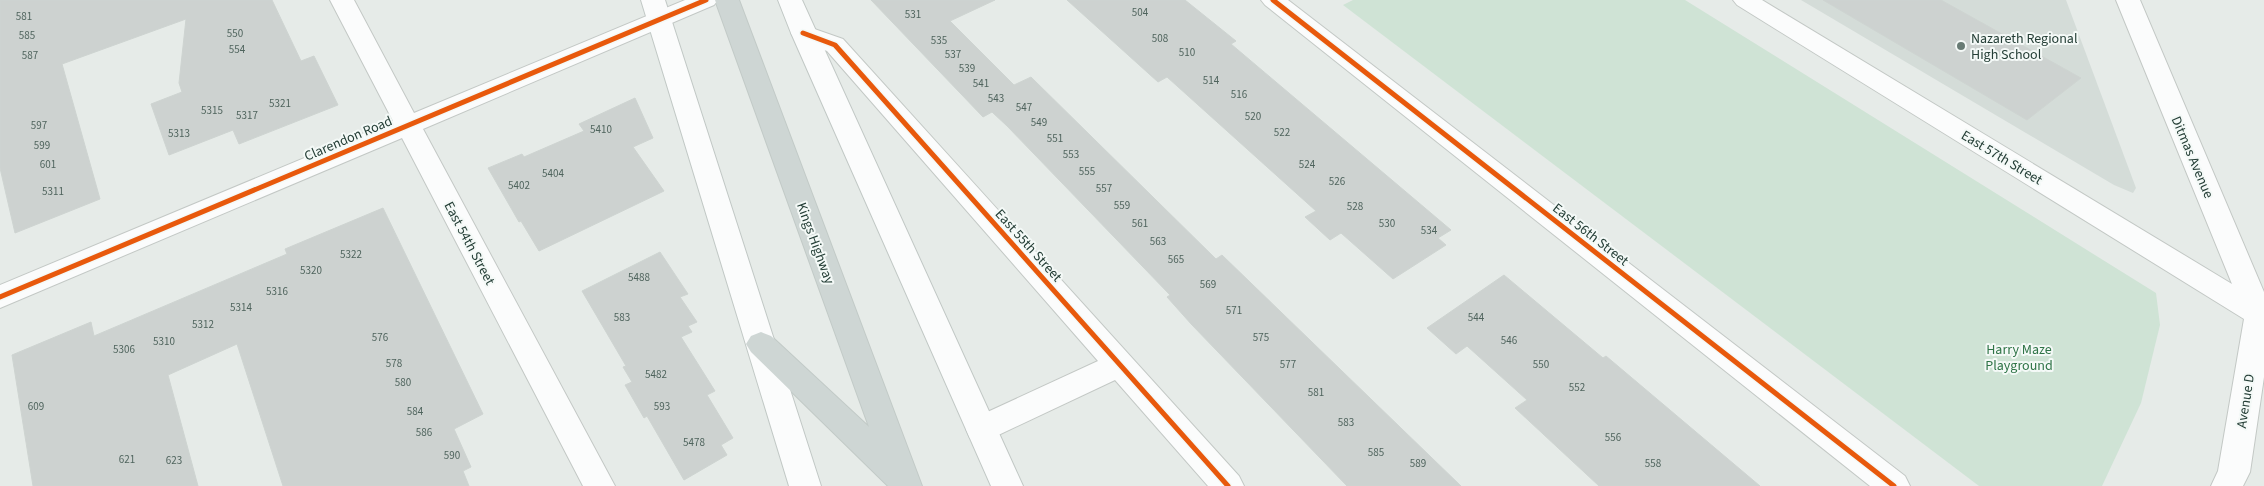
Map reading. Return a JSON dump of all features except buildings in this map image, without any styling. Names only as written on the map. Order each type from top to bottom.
[{"type":"main road","name":"Kings Highway","points":[[727,0],[905,484]]},
{"type":"main road","points":[[761,344],[905,484]]},
{"type":"street","name":"East 54th Street","points":[[342,0],[599,486]]},
{"type":"street","name":"Clarendon Road","points":[[0,297],[408,124],[656,9],[706,0]]},
{"type":"street","points":[[790,0],[803,33],[1007,486]]},
{"type":"street","name":"East 56th Street","points":[[1273,0],[1894,486]]},
{"type":"street","name":"East 57th Street","points":[[1745,0],[2259,314]]},
{"type":"street","name":"Ditmas Avenue","points":[[2128,0],[2259,314]]},
{"type":"street","points":[[656,9],[805,486]]},
{"type":"street","name":"East 55th Street","points":[[803,33],[835,45],[1228,486]]},
{"type":"street","name":"Avenue D","points":[[2227,486],[2234,472],[2259,314]]},
{"type":"street","points":[[981,429],[1120,364]]},
{"type":"shaded area","name":"Nazareth Regional High School","points":[[1801,0],[2066,0],[2136,188],[2133,193],[2114,185]]},
{"type":"green space","name":"Harry Maze Playground","points":[[1353,0],[1685,0],[2156,293],[2160,325],[2141,403],[2102,486],[1979,486],[1343,5]]},
{"type":"cycle path","points":[[0,297],[706,0]]},
{"type":"cycle path","points":[[1273,0],[1894,486]]},
{"type":"cycle path","points":[[803,33],[835,45],[1228,486]]},
{"type":"place","name":"Nazareth Regional High School","points":[[1961,46]]}]
